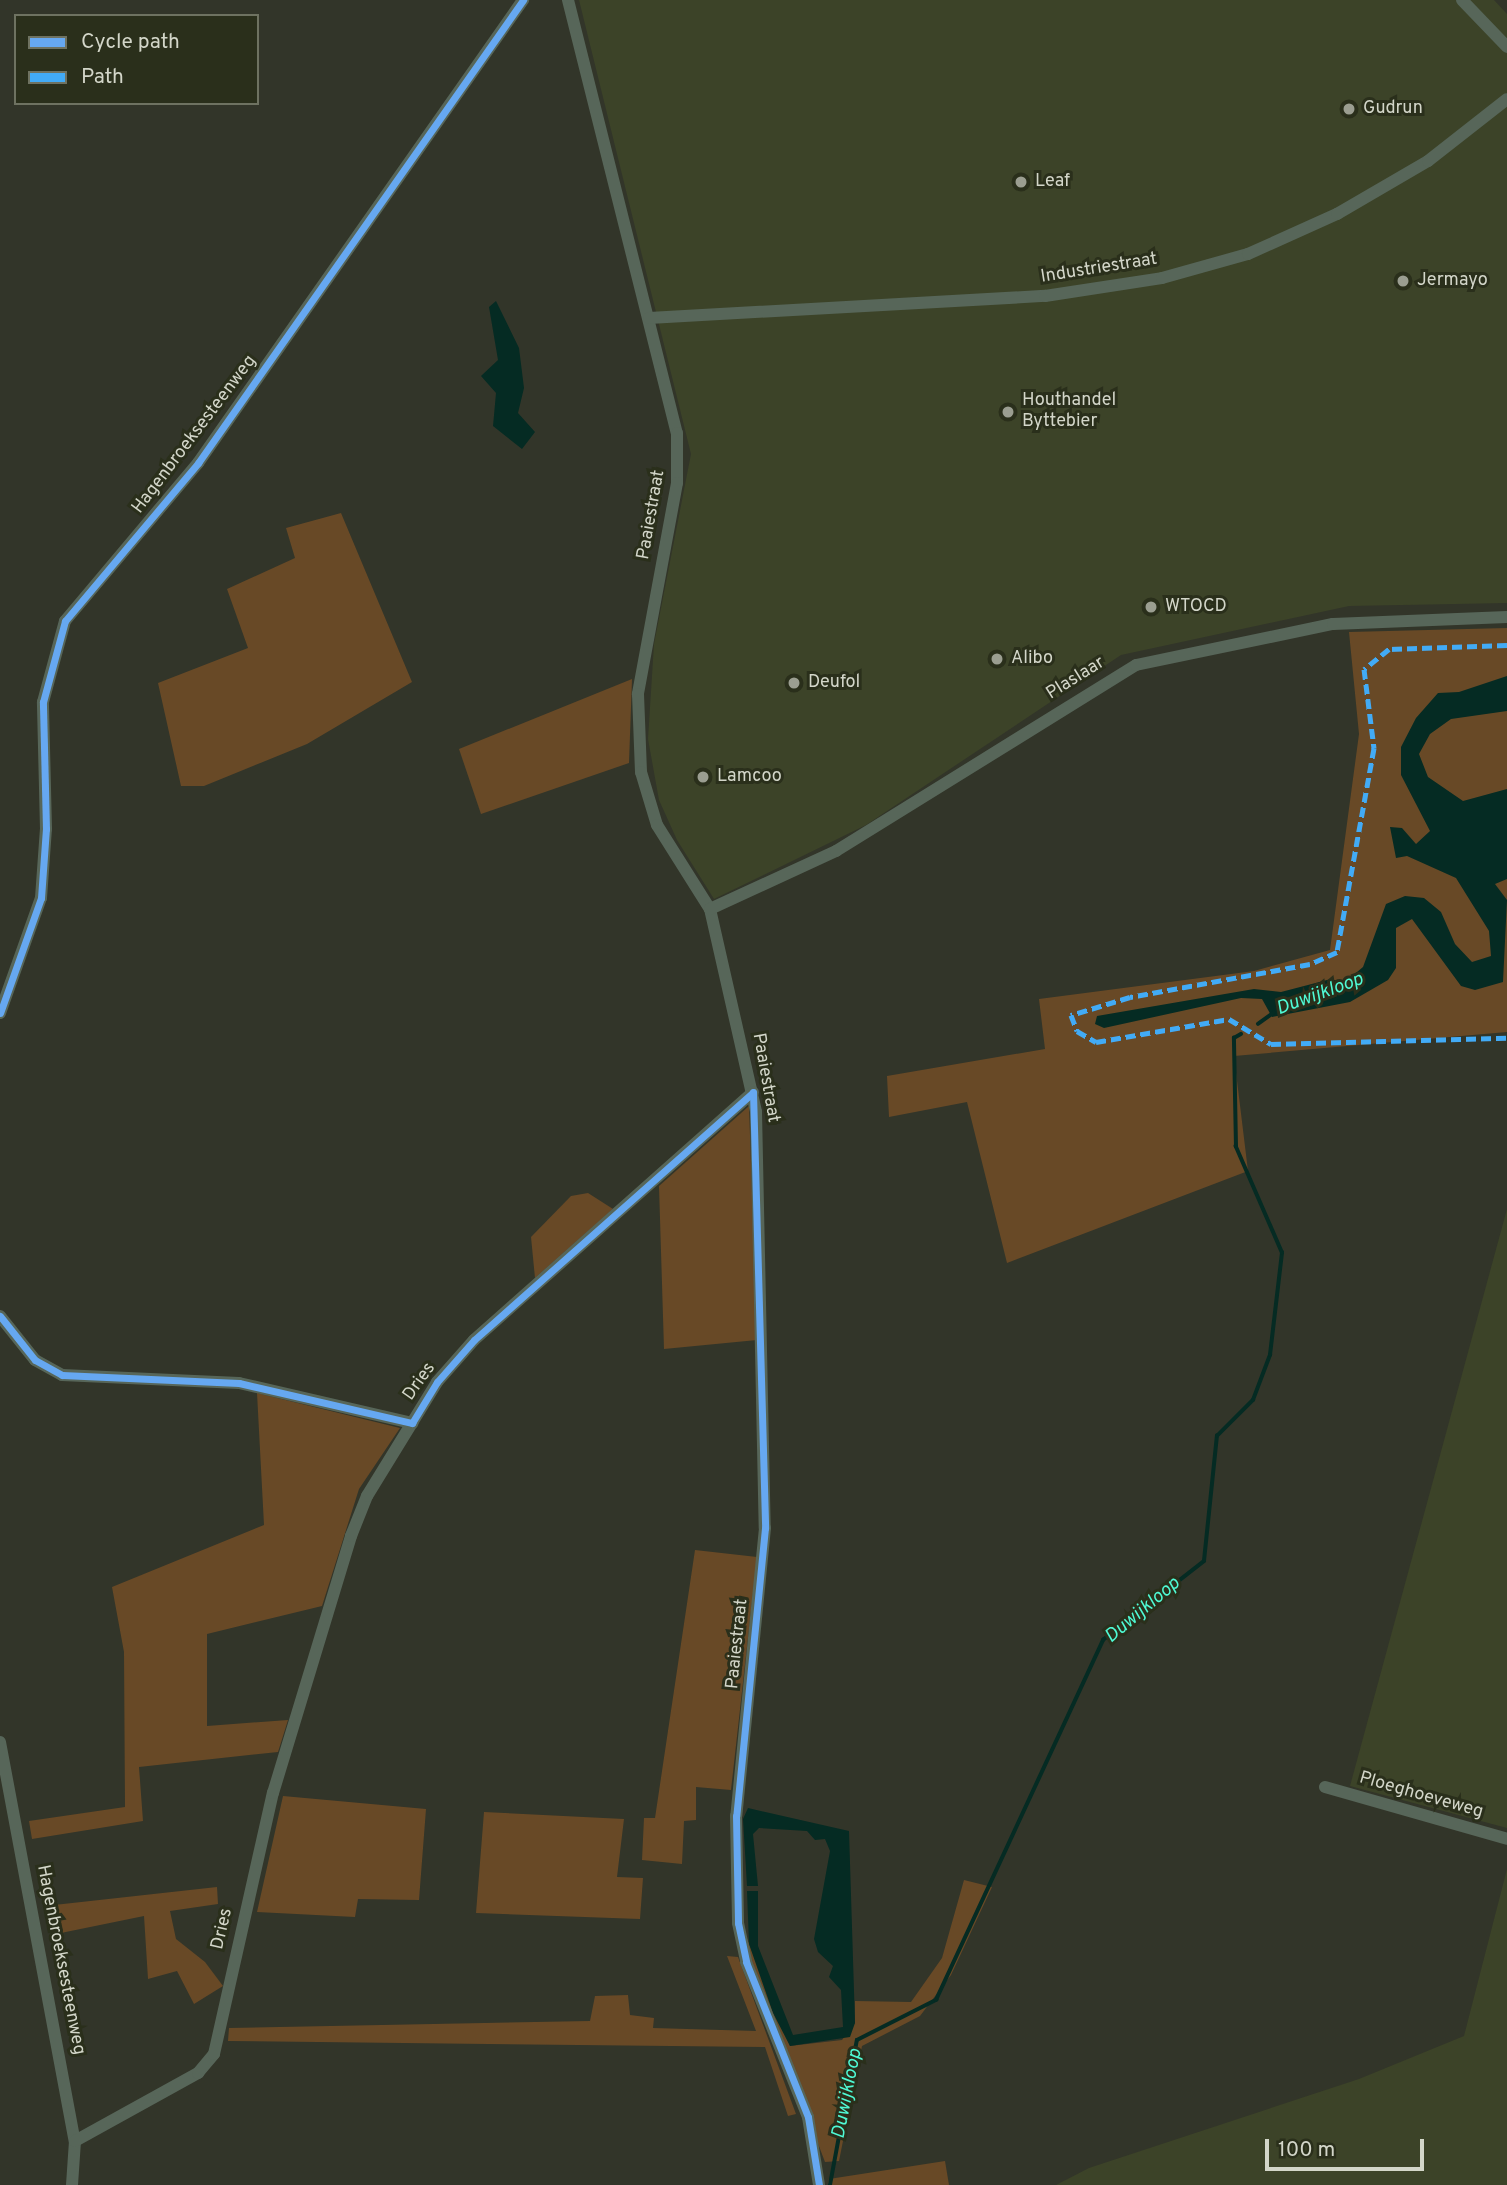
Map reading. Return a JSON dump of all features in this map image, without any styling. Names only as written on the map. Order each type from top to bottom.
[{"type":"street","name":"Hagenbroeksesteenweg","points":[[0,1013],[41,898],[46,829],[43,702],[65,621],[198,463],[523,0]]},
{"type":"street","name":"Paaiestraat","points":[[568,0],[649,318],[679,454],[638,694],[637,745],[657,825],[710,909],[753,1092],[765,1528],[736,1816],[738,1923],[746,1962],[808,2117],[819,2185]]},
{"type":"street","points":[[1462,0],[1507,47]]},
{"type":"street","name":"Industriestraat","points":[[649,318],[1045,296],[1162,278],[1248,254],[1337,214],[1428,162],[1507,99]]},
{"type":"street","name":"Plaslaar","points":[[710,909],[836,851],[1136,665],[1334,624],[1507,617]]},
{"type":"street","name":"Dries","points":[[75,2141],[198,2073],[214,2054],[273,1793],[351,1536],[367,1496],[437,1382],[474,1340],[753,1092]]},
{"type":"street","name":"Dries","points":[[0,1316],[35,1360],[62,1375],[239,1383],[412,1423]]},
{"type":"street","name":"Hagenbroeksesteenweg","points":[[0,1742],[75,2141],[72,2185]]},
{"type":"street","name":"Ploeghoeveweg","points":[[1325,1787],[1507,1839]]},
{"type":"shaded area","points":[[579,0],[1494,0],[1507,14],[1507,603],[1349,606],[1121,655],[866,825],[714,899],[677,840],[659,800],[648,739],[654,644],[691,454]]},
{"type":"shaded area","points":[[341,513],[412,682],[307,744],[204,786],[181,786],[158,683],[248,648],[227,589],[295,558],[286,528]]},
{"type":"shaded area","points":[[1507,628],[1507,1032],[1234,1056],[1248,1171],[1007,1263],[967,1102],[889,1117],[887,1076],[1045,1049],[1039,999],[1254,971],[1330,950],[1359,734],[1349,632]]},
{"type":"shaded area","points":[[632,679],[629,763],[481,814],[459,749]]},
{"type":"shaded area","points":[[749,1106],[757,1340],[664,1349],[659,1186]]},
{"type":"shaded area","points":[[588,1193],[613,1209],[535,1278],[531,1237],[571,1196]]},
{"type":"shaded area","points":[[1507,1209],[1507,1828],[1350,1786]]},
{"type":"shaded area","points":[[257,1393],[400,1428],[359,1489],[322,1606],[207,1634],[207,1726],[288,1720],[278,1752],[139,1767],[143,1821],[32,1839],[29,1821],[125,1807],[124,1652],[112,1587],[264,1525]]},
{"type":"shaded area","points":[[695,1550],[757,1557],[731,1790],[696,1787],[696,1820],[684,1821],[682,1864],[642,1860],[644,1818],[655,1818]]},
{"type":"shaded area","points":[[283,1796],[426,1809],[419,1900],[358,1899],[355,1917],[257,1912]]},
{"type":"shaded area","points":[[484,1812],[624,1819],[617,1877],[643,1878],[640,1919],[476,1913]]},
{"type":"shaded area","points":[[1507,1869],[1507,2185],[1056,2185],[1089,2168],[1359,2079],[1464,2036]]},
{"type":"shaded area","points":[[964,1880],[992,1887],[951,1975],[920,2016],[862,2046],[839,2161],[825,2162],[756,1980],[746,1936],[790,2046],[842,2040],[855,2023],[855,2001],[911,2002],[942,1958]]},
{"type":"shaded area","points":[[217,1887],[218,1904],[170,1911],[176,1939],[205,1962],[223,1986],[194,2004],[177,1971],[148,1979],[144,1916],[56,1934],[49,1930],[45,1906]]},
{"type":"shaded area","points":[[727,1956],[738,1957],[796,2114],[788,2116],[765,2047],[228,2041],[229,2028],[590,2021],[595,1996],[628,1995],[630,2015],[654,2018],[653,2028],[756,2031]]},
{"type":"shaded area","points":[[945,2161],[949,2185],[828,2185],[829,2179]]},
{"type":"water","points":[[496,301],[519,348],[524,388],[518,413],[535,432],[522,449],[493,426],[496,393],[481,376],[498,360],[489,307]]},
{"type":"water","points":[[1507,676],[1507,711],[1451,719],[1430,734],[1419,754],[1428,777],[1463,801],[1507,789],[1507,879],[1495,884],[1507,900],[1503,982],[1475,990],[1461,986],[1412,919],[1396,928],[1396,968],[1388,980],[1350,1002],[1272,1017],[1262,999],[1241,998],[1104,1028],[1095,1024],[1097,1016],[1254,989],[1281,992],[1331,979],[1344,983],[1363,967],[1386,904],[1405,896],[1424,898],[1441,912],[1455,944],[1472,962],[1491,956],[1489,931],[1456,878],[1407,856],[1396,858],[1390,827],[1402,828],[1416,844],[1430,831],[1401,775],[1401,747],[1416,718],[1438,693],[1459,692]]},
{"type":"water","points":[[748,1808],[849,1831],[855,2023],[850,2037],[790,2046],[773,2013],[749,1944],[747,1891],[758,1891],[758,1946],[793,2035],[843,2027],[841,1990],[829,1977],[833,1966],[818,1952],[814,1939],[830,1851],[825,1839],[815,1840],[807,1831],[759,1828],[753,1834],[758,1886],[747,1886],[743,1819]]},
{"type":"waterway","name":"Duwijkloop","points":[[1258,1024],[1273,1013]]},
{"type":"waterway","name":"Duwijkloop","points":[[830,2185],[857,2040],[936,2000],[1103,1640],[1204,1561],[1217,1436],[1253,1400],[1270,1355],[1282,1253],[1236,1147],[1234,1038],[1241,1034]]},
{"type":"marked path","points":[[1507,645],[1389,649],[1364,669],[1374,748],[1337,952],[1310,964],[1130,997],[1071,1015],[1077,1031],[1096,1042],[1229,1019],[1271,1044],[1507,1038]]},
{"type":"cycle path","points":[[0,1013],[41,898],[46,829],[43,702],[65,621],[198,463],[523,0]]},
{"type":"cycle path","points":[[753,1092],[765,1528],[736,1816],[738,1923],[746,1962],[808,2117],[819,2185]]},
{"type":"cycle path","points":[[0,1316],[35,1360],[62,1375],[239,1383],[412,1423],[437,1382],[474,1340],[753,1092]]},
{"type":"place","name":"Gudrun","points":[[1349,109]]},
{"type":"place","name":"Leaf","points":[[1021,182]]},
{"type":"place","name":"Jermayo","points":[[1403,281]]},
{"type":"place","name":"Houthandel Byttebier","points":[[1008,412]]},
{"type":"place","name":"WTOCD","points":[[1151,607]]},
{"type":"place","name":"Alibo","points":[[997,659]]},
{"type":"place","name":"Deufol","points":[[794,683]]},
{"type":"place","name":"Lamcoo","points":[[703,777]]}]
